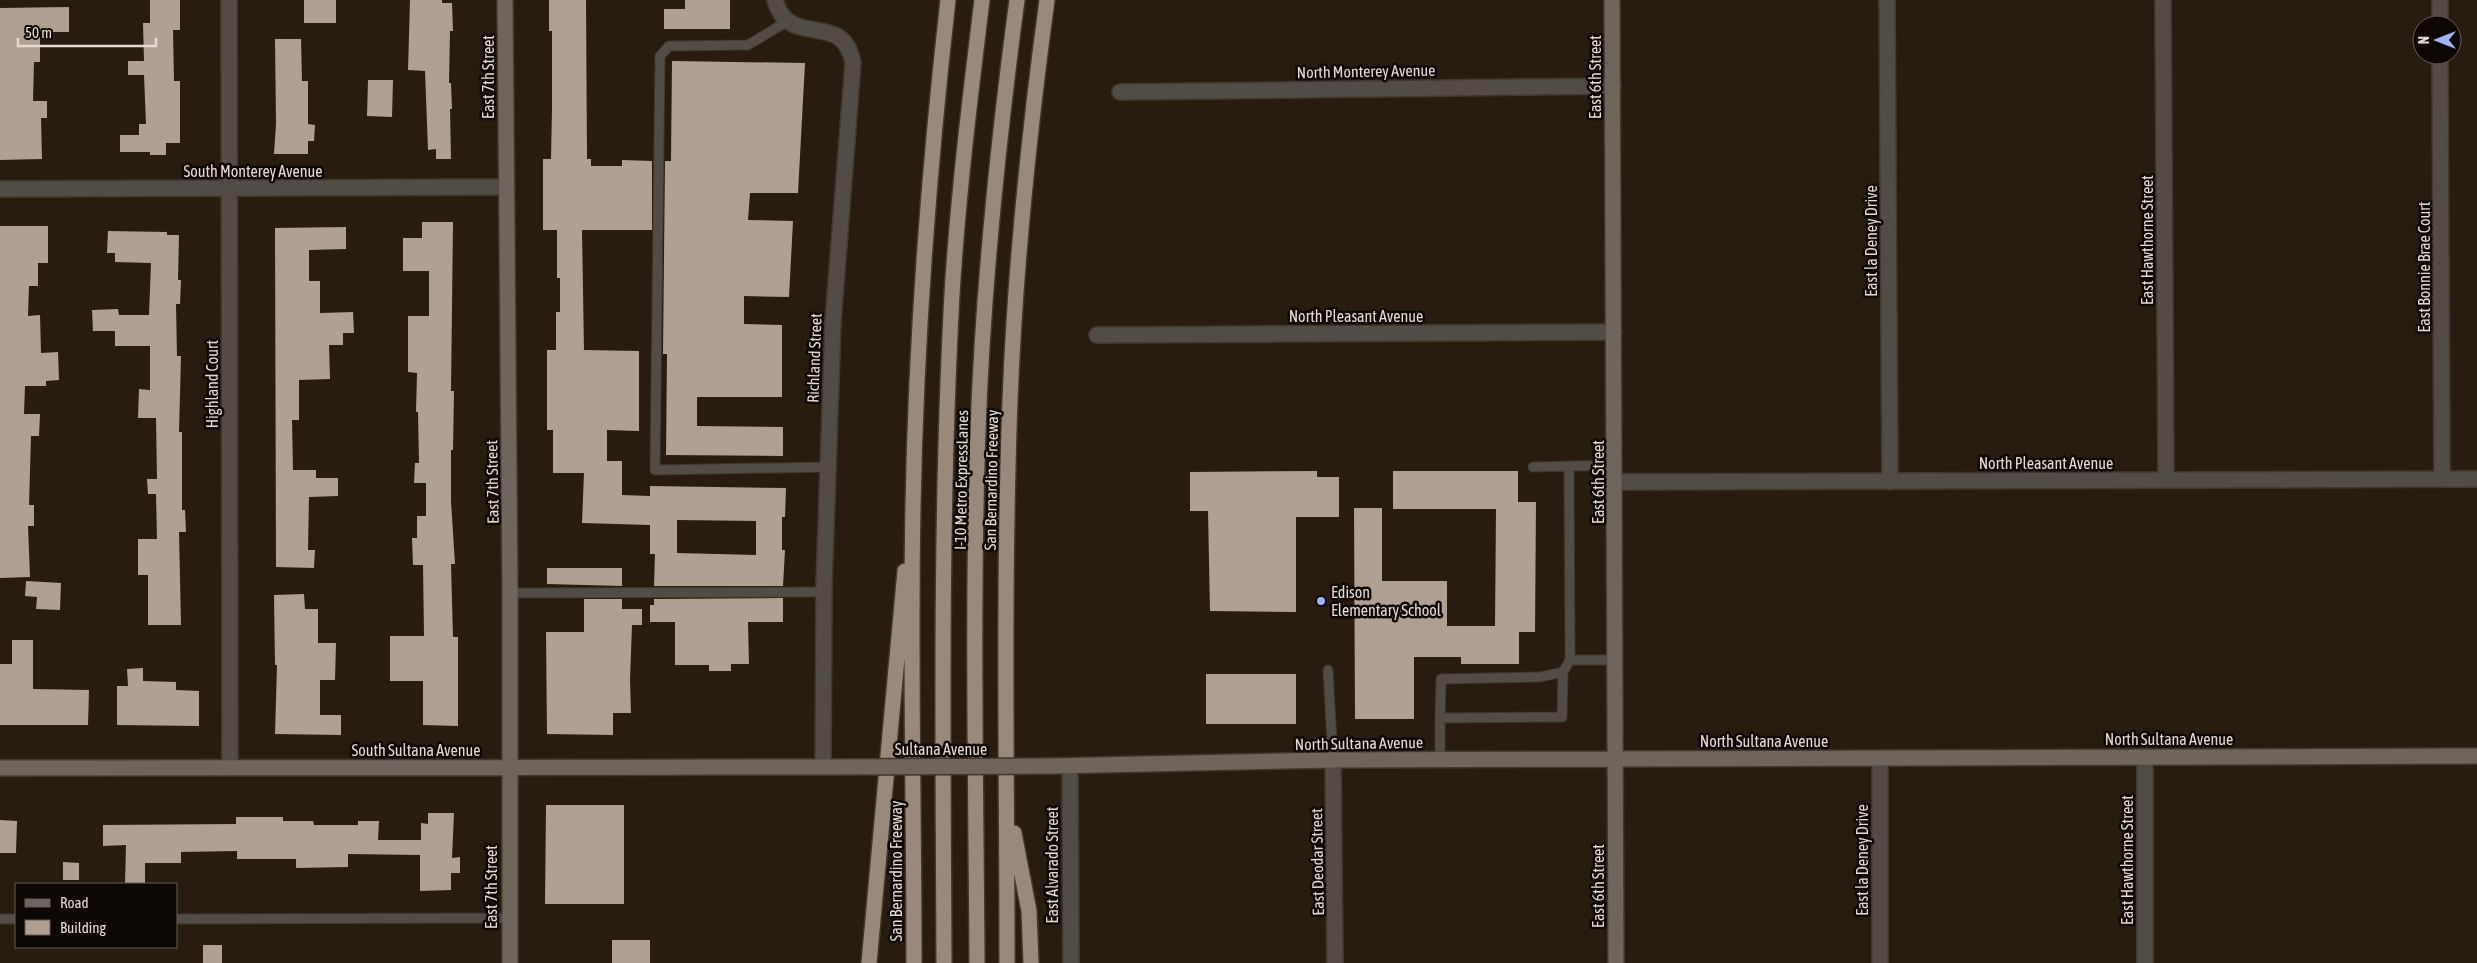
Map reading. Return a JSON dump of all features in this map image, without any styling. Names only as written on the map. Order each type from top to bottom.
[{"type":"highway","name":"San Bernardino Freeway","points":[[914,963],[913,508],[918,367],[929,197],[948,0]]},
{"type":"highway","name":"I-10 Metro ExpressLanes","points":[[944,963],[944,514],[948,387],[961,189],[982,0]]},
{"type":"highway","name":"I-10 Metro ExpressLanes","points":[[977,963],[976,553],[978,429],[993,214],[1004,100],[1017,0]]},
{"type":"highway","name":"San Bernardino Freeway","points":[[1007,963],[1006,583],[1010,398],[1023,212],[1047,0]]},
{"type":"highway","points":[[869,963],[899,624],[913,508]]},
{"type":"highway","points":[[1007,797],[1028,911],[1031,963]]},
{"type":"street","name":"Highland Court","points":[[229,0],[230,768]]},
{"type":"street","name":"East 7th Street","points":[[505,0],[510,593],[510,963]]},
{"type":"street","points":[[775,0],[777,8],[788,20]]},
{"type":"street","name":"East 6th Street","points":[[1612,0],[1616,482],[1616,963]]},
{"type":"street","name":"East la Deney Drive","points":[[1887,0],[1890,482]]},
{"type":"street","name":"East Hawthorne Street","points":[[2163,0],[2166,480]]},
{"type":"street","points":[[2440,0],[2440,15]]},
{"type":"street","name":"Richland Street","points":[[788,20],[801,28],[838,35],[846,42],[853,63],[833,322],[824,592],[827,767]]},
{"type":"street","name":"East Bonnie Brae Court","points":[[2440,65],[2442,479]]},
{"type":"street","name":"North Monterey Avenue","points":[[1120,92],[1613,86]]},
{"type":"street","name":"South Monterey Avenue","points":[[0,189],[506,186]]},
{"type":"street","name":"North Pleasant Avenue","points":[[1097,335],[1614,332]]},
{"type":"street","name":"North Pleasant Avenue","points":[[1616,482],[2477,479]]},
{"type":"street","name":"North Sultana Avenue","points":[[1051,766],[1440,759],[2477,756]]},
{"type":"street","name":"East Hawthorne Street","points":[[2145,757],[2145,963]]},
{"type":"street","name":"East la Deney Drive","points":[[1880,758],[1880,963]]},
{"type":"street","name":"East Deodar Street","points":[[1333,760],[1335,963]]},
{"type":"street","name":"Sultana Avenue","points":[[827,767],[1051,766]]},
{"type":"street","name":"East Alvarado Street","points":[[1070,766],[1070,963]]},
{"type":"street","name":"South Sultana Avenue","points":[[0,768],[827,767]]},
{"type":"lane","points":[[788,20],[748,45],[669,46],[660,56],[655,470],[828,467]]},
{"type":"lane","points":[[1440,718],[1562,717],[1563,672],[1570,660],[1569,466]]},
{"type":"lane","points":[[1534,467],[1615,466]]},
{"type":"lane","points":[[510,593],[824,592]]},
{"type":"lane","points":[[1570,660],[1615,660]]},
{"type":"lane","points":[[1328,670],[1333,760]]},
{"type":"lane","points":[[1440,759],[1441,679],[1540,677],[1563,672]]},
{"type":"lane","points":[[178,919],[509,918]]},
{"type":"lane","points":[[0,919],[15,919]]},
{"type":"building","points":[[150,0],[180,0],[180,30],[173,30],[174,81],[180,81],[180,143],[166,143],[166,155],[150,155],[150,152],[120,152],[120,135],[139,135],[139,124],[146,124],[144,75],[128,75],[128,61],[144,61],[143,23],[150,23]]},
{"type":"building","points":[[304,0],[336,0],[336,23],[304,23]]},
{"type":"building","points":[[410,0],[442,0],[442,3],[452,3],[453,31],[450,31],[449,83],[451,83],[452,109],[450,109],[451,159],[436,159],[436,149],[428,150],[425,71],[408,70]]},
{"type":"building","points":[[549,0],[586,0],[587,159],[591,159],[591,166],[622,166],[622,160],[652,161],[652,230],[582,230],[584,350],[639,351],[639,431],[607,430],[607,461],[622,461],[622,495],[650,496],[650,486],[786,488],[785,517],[782,517],[782,550],[785,550],[783,586],[654,586],[655,554],[650,554],[650,525],[582,523],[584,473],[553,473],[553,430],[547,430],[547,350],[556,350],[556,312],[560,312],[560,278],[557,278],[557,230],[543,230],[543,159],[551,159],[552,31],[549,31]],"holes":[[[677,520],[756,521],[756,555],[677,553]]]},
{"type":"building","points":[[685,0],[730,0],[730,29],[664,29],[664,9],[685,9]]},
{"type":"building","points":[[69,7],[69,32],[40,32],[40,62],[34,62],[33,101],[47,101],[47,118],[41,118],[42,159],[0,160],[0,8]]},
{"type":"building","points":[[275,39],[301,39],[302,81],[308,81],[308,124],[315,125],[314,141],[308,141],[308,154],[274,154],[276,124]]},
{"type":"building","points":[[672,61],[805,63],[798,193],[750,193],[748,220],[793,221],[789,297],[744,296],[744,324],[782,325],[782,397],[697,397],[697,426],[783,427],[783,456],[666,455],[667,354],[663,354],[665,161],[671,161]]},
{"type":"building","points":[[368,80],[393,80],[392,117],[367,116]]},
{"type":"building","points":[[422,222],[453,222],[451,391],[454,391],[451,501],[455,564],[451,564],[453,637],[458,637],[458,726],[423,725],[423,681],[390,681],[390,636],[424,636],[423,565],[413,565],[412,538],[417,538],[417,516],[426,516],[426,483],[414,483],[415,463],[419,463],[418,412],[416,412],[417,373],[408,372],[408,316],[429,316],[429,271],[403,271],[403,238],[422,238]]},
{"type":"building","points":[[0,226],[48,226],[48,263],[38,263],[38,286],[29,286],[28,316],[40,315],[41,353],[58,352],[59,380],[46,381],[46,386],[25,386],[24,414],[40,414],[39,436],[31,436],[29,505],[34,505],[34,526],[28,526],[30,577],[0,578]]},
{"type":"building","points":[[346,227],[346,249],[309,250],[309,281],[320,281],[320,313],[353,312],[354,333],[343,333],[343,345],[329,345],[330,379],[299,380],[299,420],[292,420],[293,470],[316,470],[316,478],[338,478],[338,496],[309,497],[308,550],[315,550],[314,568],[276,567],[275,228]]},
{"type":"building","points":[[108,231],[167,232],[167,235],[179,235],[178,280],[181,280],[180,304],[176,304],[177,356],[181,356],[179,432],[182,432],[182,510],[185,510],[186,532],[179,532],[181,625],[148,625],[148,575],[138,575],[138,539],[157,539],[156,494],[148,494],[147,479],[157,479],[156,418],[138,418],[139,389],[150,390],[150,346],[115,346],[115,331],[93,331],[92,310],[118,309],[119,315],[149,315],[151,263],[115,262],[115,253],[107,253]]},
{"type":"building","points":[[1317,471],[1317,477],[1339,477],[1339,517],[1296,517],[1296,612],[1210,611],[1208,511],[1190,511],[1190,472]]},
{"type":"building","points":[[1393,471],[1518,471],[1518,502],[1536,502],[1535,632],[1519,632],[1519,664],[1461,664],[1461,657],[1414,657],[1414,719],[1355,719],[1354,508],[1382,508],[1382,581],[1447,581],[1447,626],[1495,626],[1496,509],[1393,509]]},
{"type":"building","points":[[547,568],[622,568],[622,586],[547,584]]},
{"type":"building","points":[[26,581],[61,583],[60,610],[36,609],[37,597],[25,596]]},
{"type":"building","points":[[304,594],[305,609],[318,609],[318,643],[336,643],[335,680],[320,680],[320,715],[341,715],[341,735],[275,734],[277,665],[275,665],[274,595]]},
{"type":"building","points":[[783,598],[783,622],[748,622],[749,664],[731,664],[731,671],[709,671],[709,665],[675,665],[675,622],[650,622],[650,605],[654,605],[654,599]]},
{"type":"building","points":[[584,599],[622,599],[622,609],[642,609],[642,625],[632,625],[631,713],[613,713],[613,735],[547,734],[546,632],[584,632]]},
{"type":"building","points":[[12,640],[33,640],[33,689],[89,690],[88,725],[0,725],[0,664],[12,664]]},
{"type":"building","points":[[143,668],[143,681],[176,682],[176,690],[199,691],[199,726],[117,725],[117,686],[128,686],[127,669]]},
{"type":"building","points":[[1206,674],[1296,674],[1296,724],[1206,724]]},
{"type":"building","points":[[546,805],[624,805],[624,904],[545,904]]},
{"type":"building","points":[[428,813],[454,813],[452,858],[460,857],[460,873],[451,873],[451,890],[420,891],[420,855],[348,854],[348,867],[296,868],[296,859],[237,859],[237,851],[181,852],[181,863],[145,863],[145,883],[125,883],[126,845],[103,846],[103,825],[236,824],[236,817],[283,817],[283,821],[313,821],[314,825],[358,825],[358,821],[379,821],[378,840],[421,840],[421,823],[428,824]]},
{"type":"building","points":[[0,820],[17,821],[16,853],[0,853]]},
{"type":"building","points":[[63,862],[79,863],[79,880],[63,880]]},
{"type":"building","points":[[612,940],[650,940],[650,963],[612,963]]},
{"type":"building","points":[[203,945],[222,945],[222,963],[203,963]]},
{"type":"place","name":"Edison Elementary School","points":[[1321,601]]}]
